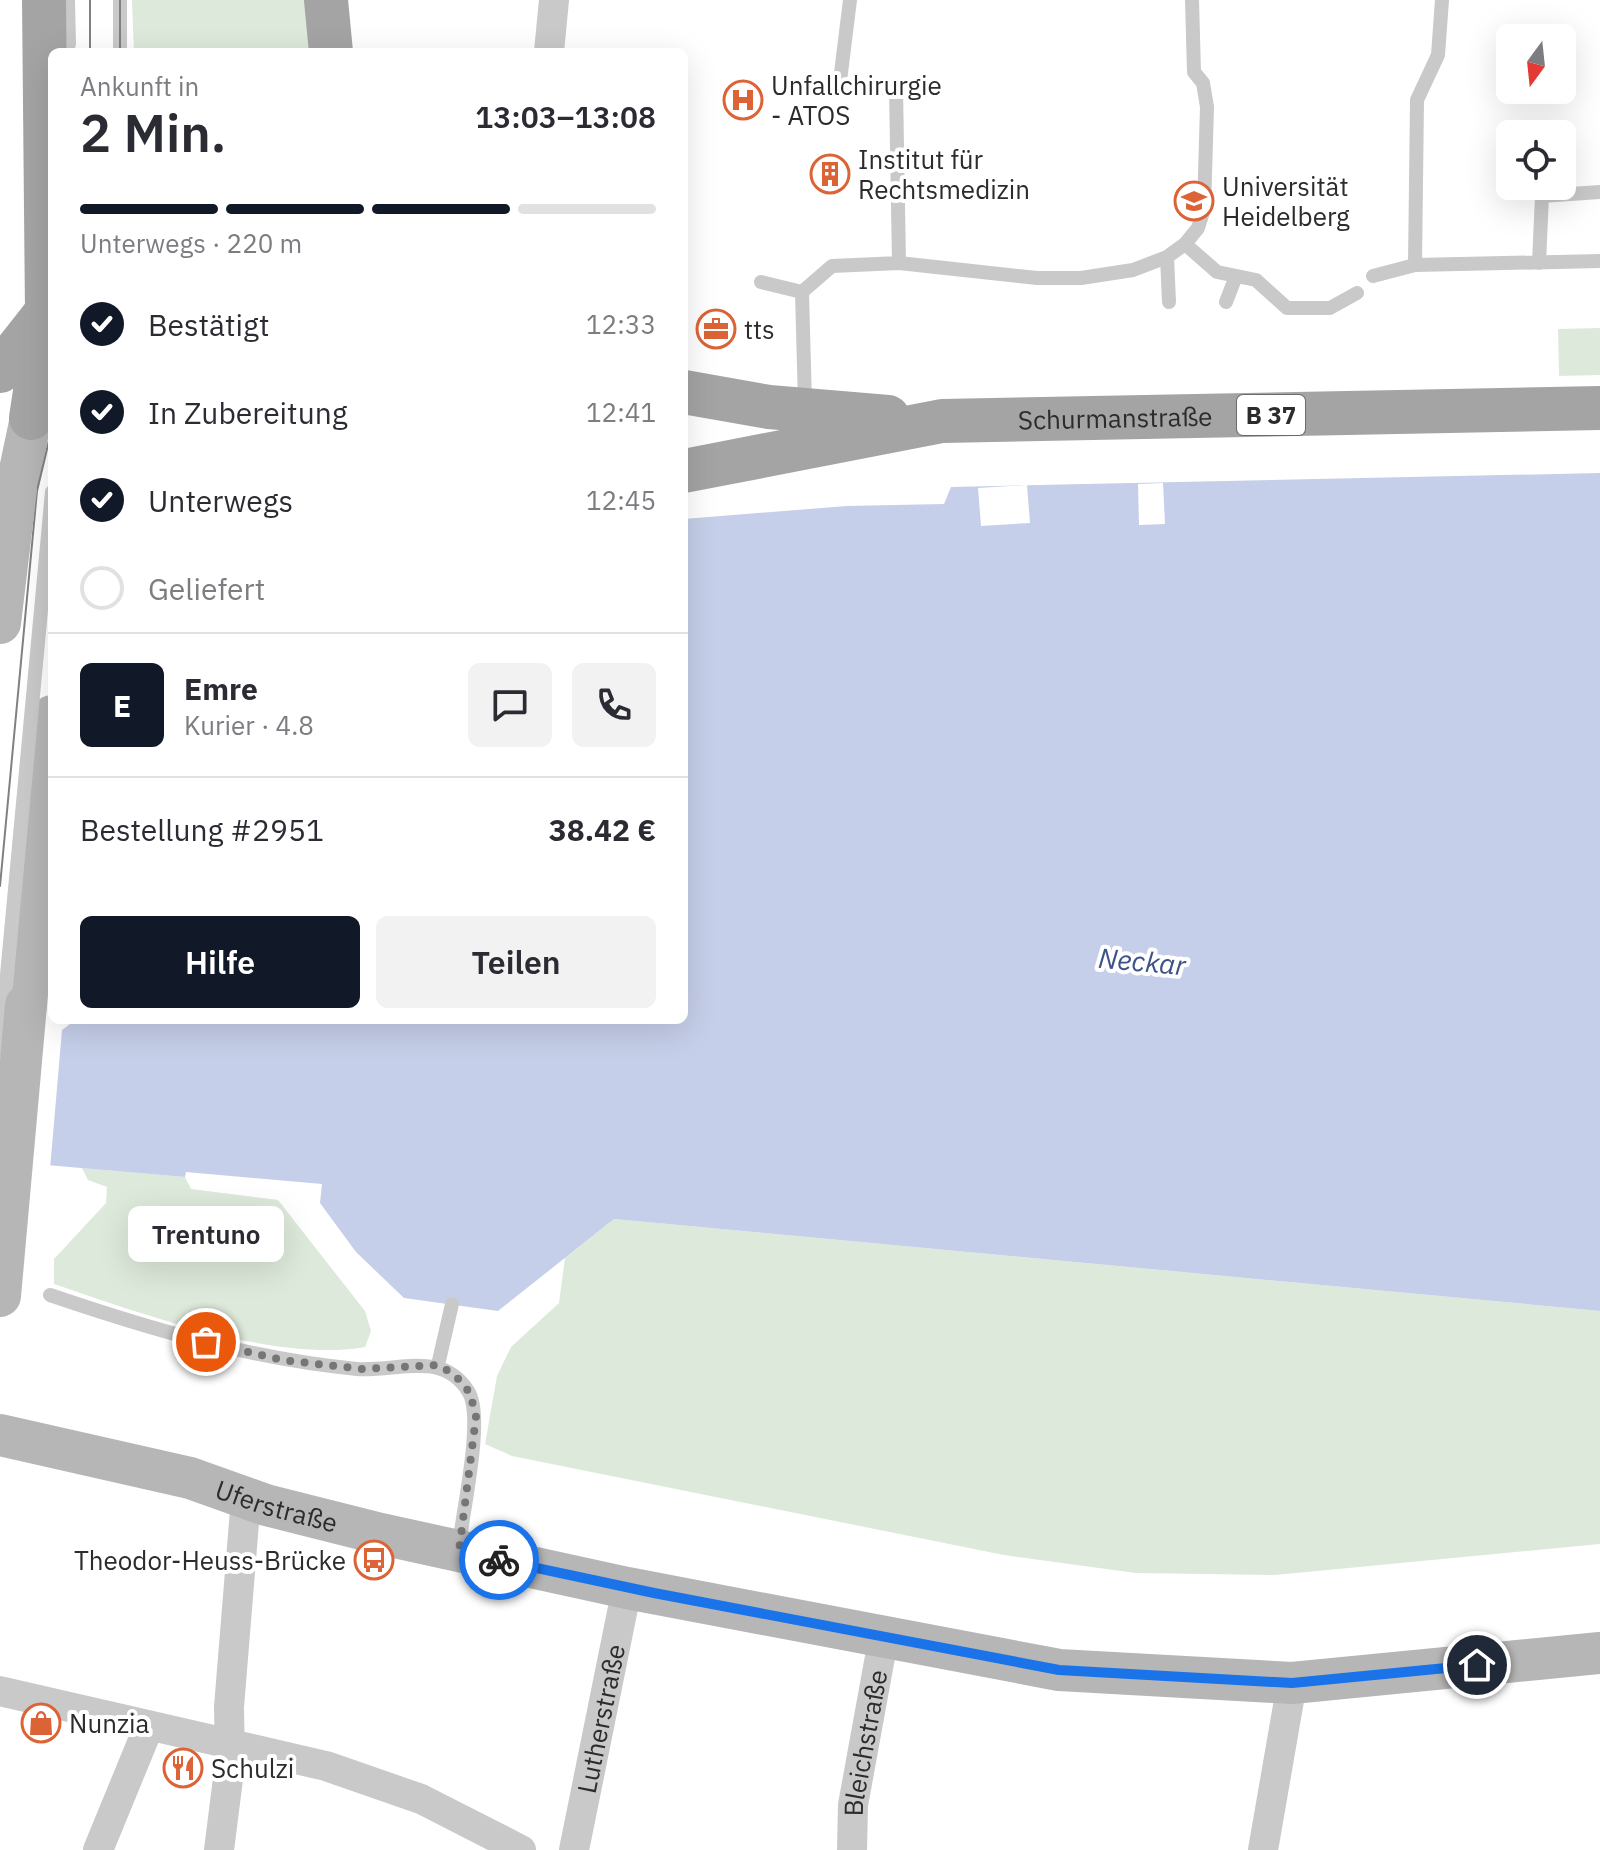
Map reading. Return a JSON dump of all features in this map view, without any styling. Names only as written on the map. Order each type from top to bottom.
[{"type":"main road","points":[[44,0],[48,253]]},
{"type":"main road","points":[[326,0],[331,48]]},
{"type":"main road","points":[[0,371],[48,317]]},
{"type":"main road","points":[[28,418],[48,321]]},
{"type":"main road","points":[[688,393],[805,410],[942,421]]},
{"type":"main road","name":"Schurmanstraße","points":[[688,470],[942,421],[1600,408]]},
{"type":"main road","points":[[30,499],[48,524]]},
{"type":"street","points":[[549,48],[554,0]]},
{"type":"street","points":[[0,623],[30,499],[28,418]]},
{"type":"street","points":[[0,1296],[48,761]]},
{"type":"street","name":"Uferstraße","points":[[0,1435],[190,1478],[293,1513],[459,1551],[627,1588],[1059,1670],[1292,1683],[1600,1653]]},
{"type":"street","points":[[219,1850],[246,1498]]},
{"type":"street","name":"Lutherstraße","points":[[574,1850],[627,1588]]},
{"type":"street","name":"Bleichstraße","points":[[852,1850],[853,1805],[884,1635]]},
{"type":"street","points":[[1263,1850],[1292,1683]]},
{"type":"street","points":[[0,1691],[326,1766],[394,1788],[521,1850]]},
{"type":"street","points":[[98,1850],[149,1726]]},
{"type":"lane","points":[[68,0],[69,44]]},
{"type":"lane","points":[[120,0],[120,48]]},
{"type":"lane","points":[[850,0],[839,89],[896,88],[899,263]]},
{"type":"lane","points":[[802,292],[832,266],[899,263],[1037,278],[1081,278],[1133,270],[1167,257],[1185,244],[1198,228],[1204,209],[1207,107],[1203,83],[1194,72],[1192,0]]},
{"type":"lane","points":[[1415,265],[1417,100],[1438,55],[1442,0]]},
{"type":"lane","points":[[1539,263],[1542,196],[1600,192]]},
{"type":"lane","points":[[1185,244],[1217,272],[1256,280],[1287,308],[1330,308],[1357,293]]},
{"type":"lane","points":[[1167,257],[1169,302]]},
{"type":"lane","points":[[1373,276],[1415,265],[1600,261]]},
{"type":"lane","points":[[1226,302],[1236,276]]},
{"type":"lane","points":[[761,282],[802,292]]},
{"type":"lane","points":[[802,292],[805,410]]},
{"type":"lane","points":[[0,1050],[30,499]]},
{"type":"lane","points":[[50,1295],[125,1320],[282,1360],[362,1369],[438,1365],[455,1375],[470,1393],[476,1417],[459,1551]]},
{"type":"lane","points":[[438,1365],[452,1304]]},
{"type":"green space","points":[[132,0],[306,0],[311,48],[134,48]]},
{"type":"green space","points":[[1600,328],[1600,375],[1559,376],[1558,329]]},
{"type":"green space","points":[[82,1168],[185,1177],[191,1189],[278,1200],[365,1311],[371,1331],[365,1347],[330,1350],[250,1342],[167,1321],[54,1284],[54,1259],[106,1203],[107,1187],[88,1180]]},
{"type":"green space","points":[[614,1219],[1600,1311],[1600,1544],[1275,1575],[1136,1573],[1004,1555],[512,1456],[485,1444],[497,1376],[511,1347],[559,1303],[565,1258]]},
{"type":"water","name":"Neckar","points":[[1600,473],[1600,1311],[614,1219],[498,1311],[404,1298],[356,1252],[320,1203],[322,1184],[186,1172],[185,1177],[0,1161],[51,1024],[688,1024],[688,519],[847,506],[944,504],[951,487]]},
{"type":"pier","points":[[1163,483],[1165,524],[1139,525],[1138,484]]},
{"type":"pier","points":[[1027,485],[1030,523],[981,526],[978,488]]},
{"type":"pier","name":"Theodor-Heuss-Brücke","points":[[0,552],[48,557],[48,1024],[70,1024],[62,1030],[50,1169],[0,1165]]},
{"type":"tram line","points":[[90,0],[90,48]]},
{"type":"tram line","points":[[120,0],[120,48]]},
{"type":"tram line","points":[[0,886],[37,491],[48,445]]},
{"type":"tram line","points":[[0,1050],[48,535]]},
{"type":"way so far","points":[[206,1342],[282,1360],[362,1369],[438,1365],[455,1375],[470,1393],[476,1417],[459,1551],[499,1560]]},
{"type":"place","name":"Unfallchirurgie - ATOS","points":[[743,100]]},
{"type":"place","name":"Institut für Rechtsmedizin","points":[[830,174]]},
{"type":"place","name":"Universität Heidelberg","points":[[1194,201]]},
{"type":"place","name":"tts","points":[[716,329]]},
{"type":"place","name":"Trentuno","points":[[206,1342]]},
{"type":"place","name":"Theodor-Heuss-Brücke","points":[[374,1560]]},
{"type":"place","name":"Nunzia","points":[[41,1723]]},
{"type":"place","name":"Schulzi","points":[[183,1768]]},
{"type":"route","points":[[499,1560],[627,1588],[1059,1670],[1292,1683],[1477,1665]]}]
